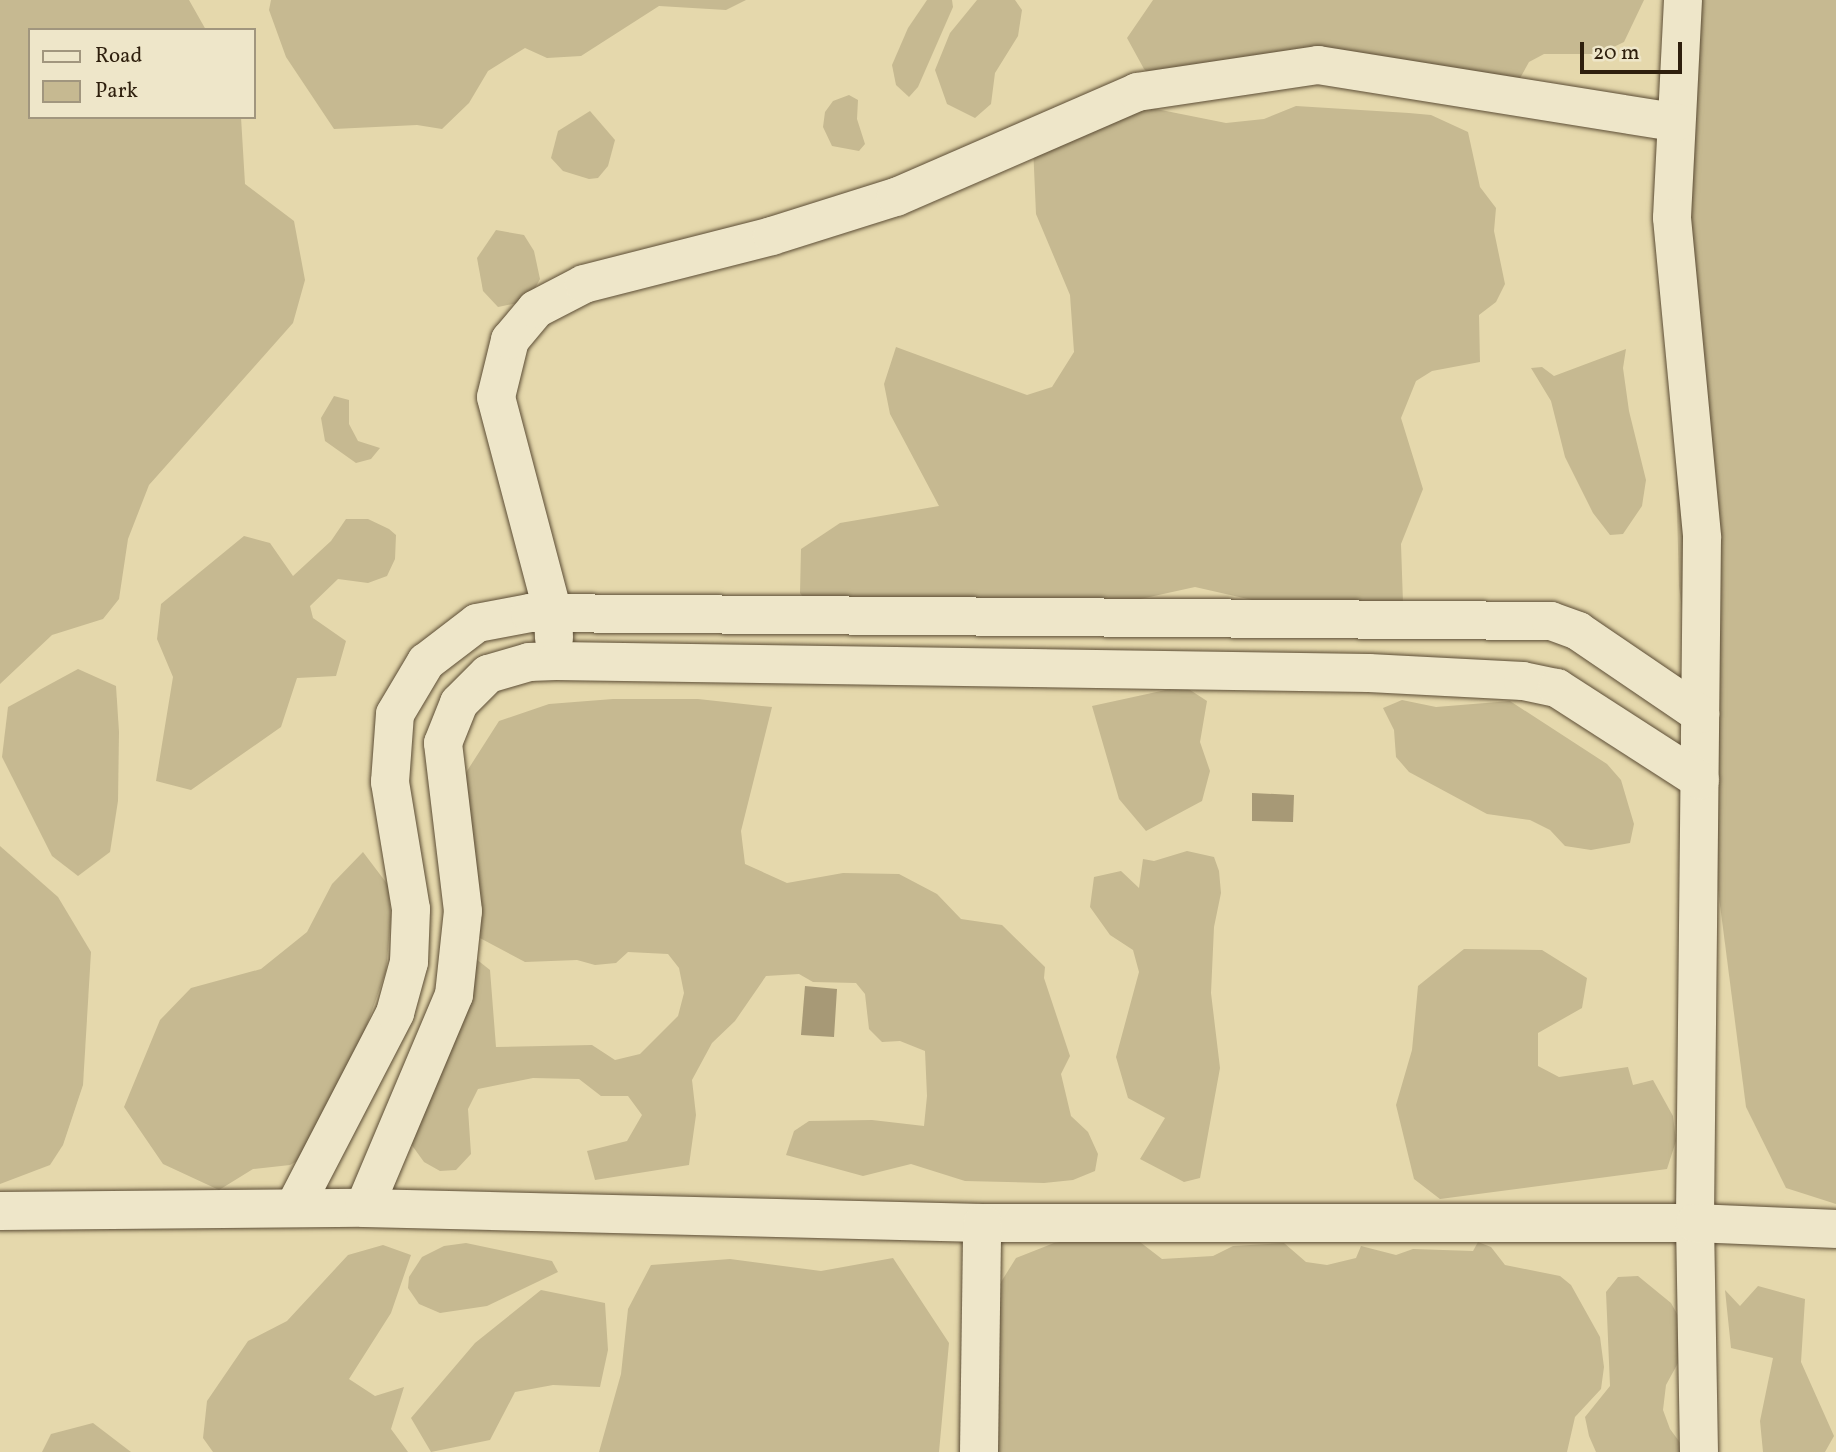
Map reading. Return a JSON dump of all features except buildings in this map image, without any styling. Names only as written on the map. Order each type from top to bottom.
[{"type":"street","points":[[1683,0],[1672,218],[1702,538],[1695,1223],[1699,1452]]},
{"type":"street","points":[[556,661],[553,613],[496,397],[510,340],[536,309],[583,284],[772,236],[896,197],[1138,92],[1318,65],[1675,122]]},
{"type":"street","points":[[294,1208],[395,1013],[409,962],[411,909],[390,782],[395,713],[426,662],[477,622],[553,613],[1551,621],[1578,631],[1700,715]]},
{"type":"street","points":[[364,1209],[454,995],[463,911],[443,743],[458,703],[488,674],[529,662],[556,661],[1369,673],[1523,681],[1558,688],[1700,780]]},
{"type":"street","points":[[0,1211],[294,1208],[982,1223],[1695,1223],[1836,1229]]},
{"type":"street","points":[[979,1452],[982,1223]]},
{"type":"green space","points":[[0,0],[189,0],[205,28],[28,28],[28,119],[241,119],[245,184],[294,221],[305,280],[293,323],[149,485],[128,539],[119,599],[103,619],[52,635],[0,684]]},
{"type":"green space","points":[[271,0],[746,0],[726,10],[659,6],[581,56],[547,58],[525,48],[488,71],[469,103],[442,129],[417,125],[334,129],[286,57],[269,10]]},
{"type":"green space","points":[[927,0],[952,0],[953,7],[918,87],[909,97],[896,85],[892,65],[908,28]]},
{"type":"green space","points":[[977,0],[1015,0],[1022,10],[1018,36],[995,73],[991,104],[975,118],[947,104],[935,70],[950,33]]},
{"type":"green space","points":[[1153,0],[1644,0],[1624,42],[1599,54],[1544,54],[1529,62],[1514,89],[1369,71],[1167,92],[1144,69],[1127,38]]},
{"type":"green space","points":[[1677,0],[1836,0],[1836,1204],[1786,1188],[1746,1107],[1679,586],[1667,133]]},
{"type":"green space","points":[[849,95],[858,100],[857,119],[865,144],[859,151],[832,146],[823,127],[825,112],[833,101]]},
{"type":"green space","points":[[1141,106],[1226,123],[1264,119],[1296,106],[1409,113],[1431,115],[1468,132],[1480,187],[1496,208],[1494,231],[1505,284],[1496,302],[1479,315],[1480,362],[1432,371],[1416,381],[1401,418],[1423,489],[1401,544],[1403,603],[1318,615],[1195,587],[1113,605],[816,613],[800,593],[801,549],[840,523],[939,506],[890,414],[884,384],[896,347],[1027,395],[1052,387],[1074,352],[1070,295],[1036,214],[1033,146]]},
{"type":"green space","points":[[590,111],[615,140],[608,166],[598,178],[589,179],[563,171],[551,158],[558,131]]},
{"type":"green space","points":[[496,230],[524,235],[534,251],[540,279],[528,301],[498,307],[483,291],[477,258]]},
{"type":"green space","points":[[1626,349],[1623,368],[1629,411],[1646,480],[1642,506],[1623,534],[1610,535],[1593,513],[1565,457],[1551,401],[1531,368],[1542,367],[1554,376]]},
{"type":"green space","points":[[334,396],[349,400],[349,424],[358,441],[380,448],[371,459],[356,463],[325,441],[321,418]]},
{"type":"green space","points":[[346,519],[368,519],[389,529],[396,535],[395,559],[387,576],[368,583],[338,579],[310,606],[313,618],[346,641],[336,676],[297,678],[281,727],[191,790],[156,781],[173,677],[157,639],[161,604],[244,536],[270,543],[293,576],[331,541]]},
{"type":"green space","points":[[78,669],[116,686],[119,732],[118,801],[110,852],[78,876],[52,856],[2,757],[8,707]]},
{"type":"green space","points":[[1184,686],[1207,701],[1200,742],[1210,771],[1202,801],[1146,831],[1119,799],[1092,706]]},
{"type":"green space","points":[[613,699],[698,699],[772,707],[741,831],[745,864],[787,883],[843,873],[899,874],[937,894],[961,919],[1002,925],[1045,967],[1044,978],[1070,1056],[1061,1074],[1071,1116],[1088,1132],[1098,1154],[1095,1171],[1073,1180],[1044,1183],[965,1181],[911,1164],[863,1176],[786,1155],[794,1131],[809,1121],[872,1120],[924,1126],[927,1096],[925,1051],[900,1041],[882,1042],[869,1029],[865,994],[856,983],[813,982],[799,974],[766,976],[735,1021],[712,1043],[692,1080],[696,1115],[689,1165],[595,1180],[587,1151],[627,1141],[642,1115],[628,1096],[601,1096],[579,1079],[533,1078],[478,1089],[468,1109],[471,1154],[456,1170],[440,1171],[424,1162],[411,1144],[471,955],[490,970],[496,1047],[592,1045],[615,1060],[640,1054],[678,1016],[684,993],[679,968],[668,954],[628,952],[616,963],[595,965],[577,960],[525,962],[478,937],[460,782],[499,721],[549,704]]},
{"type":"green space","points":[[1402,700],[1436,707],[1510,701],[1607,764],[1621,780],[1634,824],[1630,843],[1591,850],[1565,846],[1550,830],[1530,820],[1487,814],[1409,772],[1396,757],[1394,730],[1383,708]]},
{"type":"green space","points":[[0,846],[58,897],[91,952],[83,1085],[63,1145],[50,1165],[0,1184]]},
{"type":"green space","points":[[1187,851],[1214,857],[1219,871],[1221,893],[1214,927],[1211,993],[1220,1068],[1200,1178],[1184,1182],[1140,1159],[1165,1118],[1128,1098],[1116,1057],[1139,972],[1133,950],[1110,935],[1090,907],[1094,877],[1121,871],[1139,888],[1143,859],[1154,861]]},
{"type":"green space","points":[[363,852],[388,885],[391,917],[386,971],[324,1146],[290,1165],[253,1169],[219,1190],[163,1164],[124,1107],[160,1020],[191,988],[261,969],[307,932],[332,884]]},
{"type":"green space","points":[[1464,949],[1542,950],[1587,978],[1582,1008],[1538,1033],[1538,1066],[1559,1077],[1628,1067],[1633,1085],[1653,1080],[1673,1116],[1676,1141],[1667,1169],[1440,1199],[1414,1179],[1396,1105],[1412,1050],[1418,986]]},
{"type":"green space","points":[[1127,1232],[1162,1259],[1213,1256],[1233,1246],[1284,1243],[1306,1262],[1327,1265],[1356,1258],[1361,1246],[1396,1255],[1413,1249],[1473,1251],[1478,1242],[1491,1247],[1505,1265],[1560,1276],[1571,1285],[1600,1337],[1604,1367],[1601,1389],[1575,1417],[1567,1452],[990,1452],[996,1290],[1016,1258],[1054,1243]]},
{"type":"green space","points":[[466,1243],[552,1261],[558,1272],[487,1306],[440,1313],[419,1304],[408,1288],[409,1277],[422,1257],[444,1246]]},
{"type":"green space","points":[[383,1245],[411,1255],[391,1313],[349,1379],[375,1396],[404,1387],[391,1429],[408,1452],[213,1452],[203,1438],[207,1401],[248,1341],[287,1321],[348,1255]]},
{"type":"green space","points":[[893,1258],[949,1343],[939,1452],[599,1452],[621,1374],[628,1309],[651,1265],[730,1259],[821,1271]]},
{"type":"green space","points":[[1638,1276],[1671,1303],[1680,1319],[1678,1363],[1666,1385],[1663,1410],[1670,1429],[1687,1452],[1596,1452],[1589,1436],[1585,1417],[1610,1386],[1606,1292],[1618,1277]]},
{"type":"green space","points":[[1758,1286],[1805,1299],[1801,1362],[1834,1436],[1825,1452],[1763,1452],[1760,1421],[1773,1358],[1731,1348],[1725,1290],[1740,1306]]},
{"type":"green space","points":[[541,1290],[605,1303],[608,1350],[600,1387],[553,1385],[515,1392],[490,1440],[431,1452],[411,1418],[475,1343]]},
{"type":"green space","points":[[93,1423],[131,1452],[42,1452],[51,1434]]},
{"type":"shaded area","points":[[1252,793],[1294,795],[1293,822],[1252,821]]},
{"type":"shaded area","points":[[805,986],[837,989],[834,1037],[801,1035]]}]
